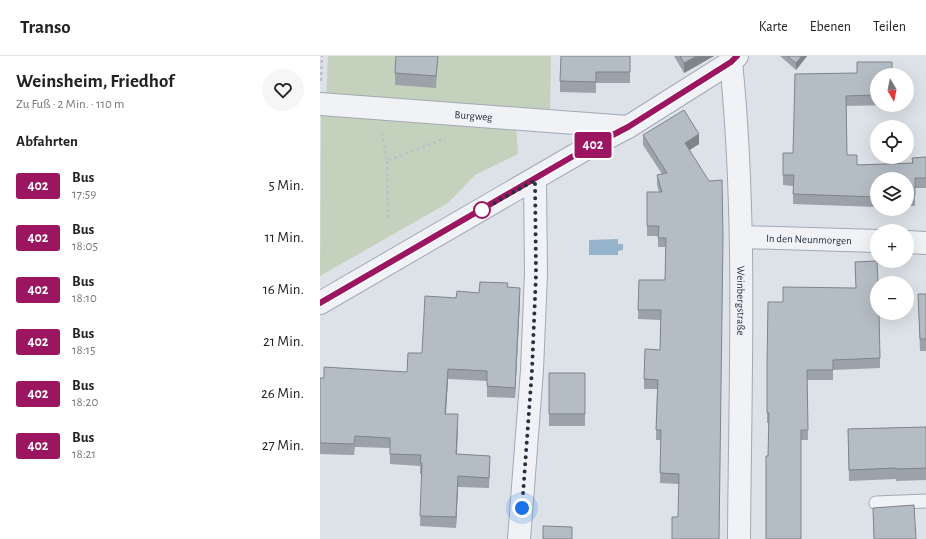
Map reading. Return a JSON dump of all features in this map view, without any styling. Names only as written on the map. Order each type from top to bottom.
[{"type":"street","points":[[320,303],[535,180],[582,151],[628,127],[734,59]]},
{"type":"street","name":"Weinbergstraße","points":[[734,59],[741,237],[739,539]]},
{"type":"street","name":"Burgweg","points":[[320,104],[628,127]]},
{"type":"street","points":[[520,539],[534,306],[535,180]]},
{"type":"street","name":"In den Neunmorgen","points":[[741,237],[870,241]]},
{"type":"street","points":[[914,242],[926,243]]},
{"type":"lane","points":[[876,503],[926,501]]},
{"type":"path","points":[[386,108],[382,131],[387,161],[388,220]]},
{"type":"path","points":[[387,161],[448,137]]},
{"type":"green space","points":[[328,56],[551,56],[550,110],[326,101]]},
{"type":"green space","points":[[321,112],[516,125],[518,154],[475,175],[448,203],[320,276]]},
{"type":"water","points":[[618,239],[618,244],[623,244],[623,250],[618,251],[618,255],[589,255],[589,240]]},
{"type":"building","points":[[396,56],[438,56],[436,76],[395,73]]},
{"type":"building","points":[[561,56],[630,56],[630,72],[596,72],[596,82],[560,81]]},
{"type":"building","points":[[680,56],[697,56],[684,63]]},
{"type":"building","points":[[787,56],[802,56],[796,63]]},
{"type":"building","points":[[857,62],[892,62],[892,68],[870,68],[870,95],[846,96],[847,155],[857,155],[857,165],[914,164],[914,158],[926,157],[926,178],[915,178],[914,195],[914,172],[870,172],[870,197],[793,194],[794,175],[783,175],[783,153],[793,153],[795,74],[857,73]]},
{"type":"building","points":[[684,110],[699,134],[685,143],[709,181],[722,180],[723,237],[719,539],[672,539],[672,517],[678,517],[679,474],[660,473],[661,430],[656,430],[658,380],[644,379],[645,349],[660,350],[661,310],[638,310],[639,280],[665,280],[666,238],[658,238],[659,226],[647,226],[647,192],[662,192],[657,175],[667,173],[643,135]]},
{"type":"building","points":[[870,261],[870,268],[877,268],[878,276],[870,276],[870,320],[879,320],[880,358],[833,360],[833,370],[807,370],[808,430],[801,430],[801,539],[766,539],[766,456],[768,456],[769,413],[767,413],[768,302],[783,302],[783,287],[856,288],[855,262]]},
{"type":"building","points":[[480,282],[508,283],[507,287],[520,288],[515,388],[487,386],[487,371],[448,369],[445,414],[458,414],[456,454],[490,456],[489,478],[458,476],[456,517],[420,516],[421,455],[390,454],[390,438],[355,436],[354,444],[320,443],[320,378],[324,378],[324,367],[407,372],[408,353],[422,353],[425,296],[456,298],[457,291],[479,293]]},
{"type":"building","points":[[918,294],[926,294],[926,339],[920,339]]},
{"type":"building","points":[[549,373],[585,373],[585,414],[549,414]]},
{"type":"building","points":[[926,427],[926,468],[849,470],[848,429]]},
{"type":"building","points":[[914,505],[916,539],[874,539],[873,508]]},
{"type":"building","points":[[543,526],[572,527],[572,539],[543,539]]},
{"type":"bus line","name":"402","points":[[320,303],[535,180],[582,151],[628,127],[731,62],[737,56]]},
{"type":"route","points":[[482,210],[535,180],[536,274],[532,370],[522,508]]}]
